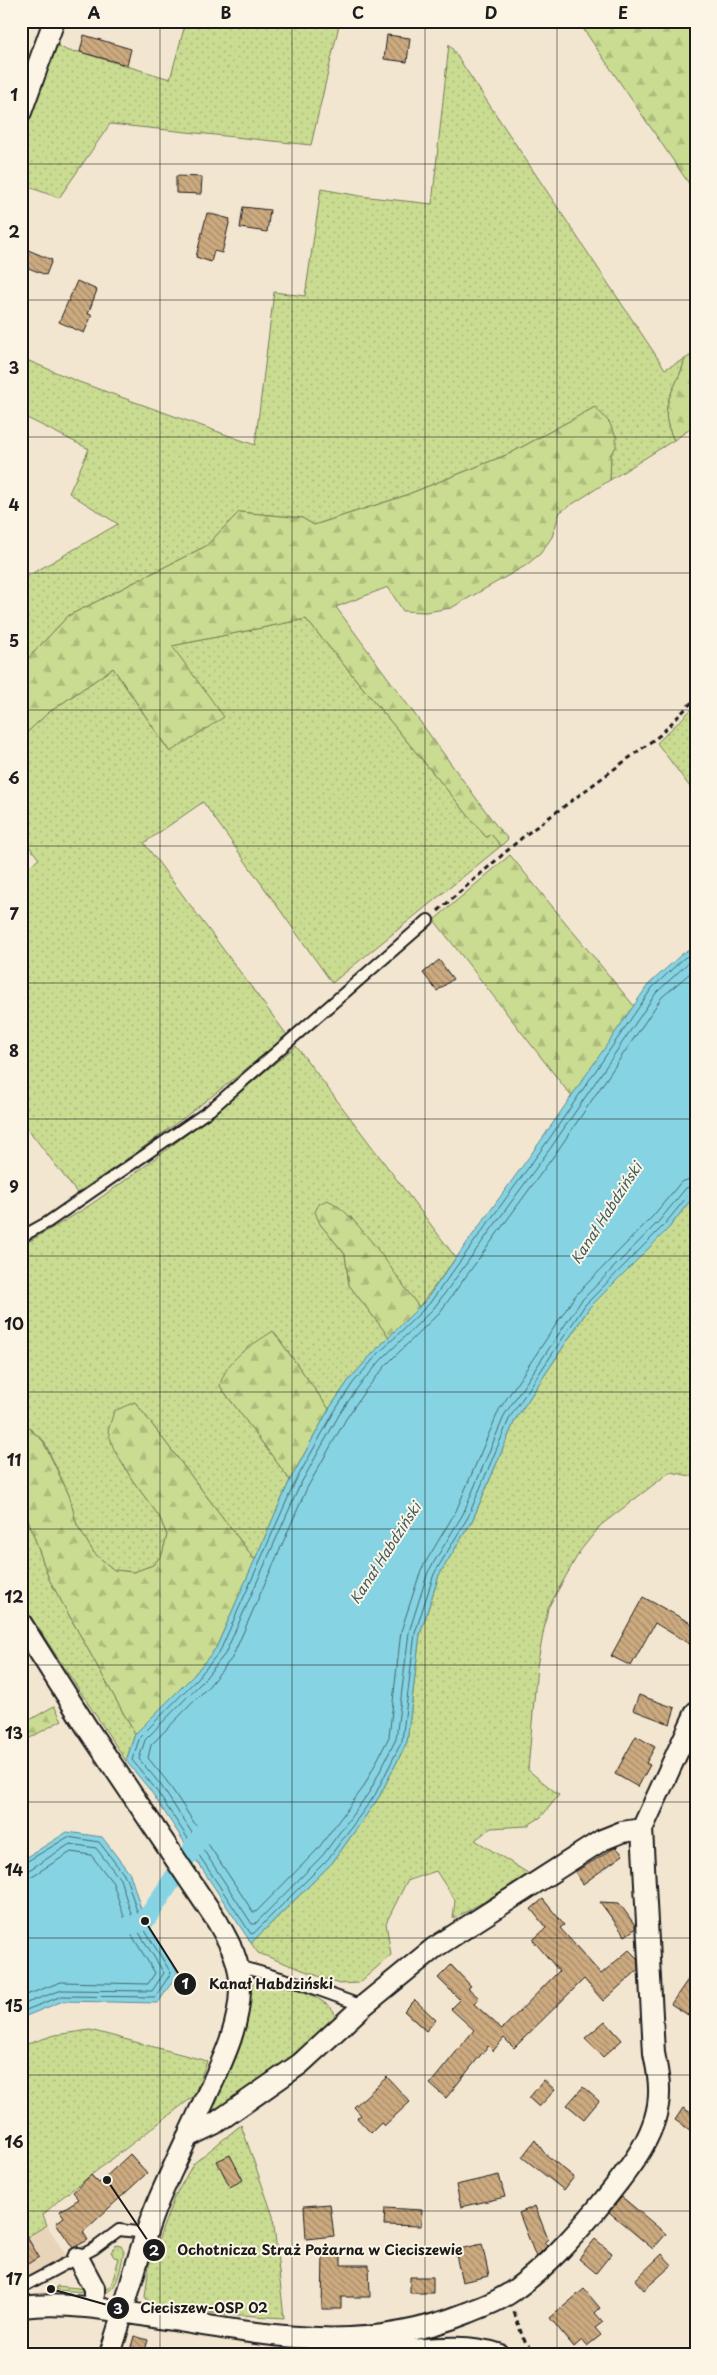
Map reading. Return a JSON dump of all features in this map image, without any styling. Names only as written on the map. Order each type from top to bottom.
[{"type":"street","points":[[21,112],[54,21]]},
{"type":"street","points":[[21,1623],[128,1789],[217,1921],[233,1950],[238,1966],[240,1988],[234,2027],[228,2048],[146,2233],[124,2313],[110,2354]]},
{"type":"street","points":[[21,2307],[68,2305],[296,2339],[356,2339],[423,2328],[490,2304],[516,2289],[552,2258],[610,2192],[638,2154],[650,2131],[657,2111],[659,2089],[654,2053],[642,1829],[696,1712]]},
{"type":"street","points":[[187,2137],[214,2124],[300,2064],[363,2006],[434,1948],[602,1840],[622,1832],[642,1829]]},
{"type":"street","points":[[78,2258],[94,2288],[94,2295]]},
{"type":"street","points":[[318,2340],[332,2347],[356,2352],[460,2348],[498,2354]]},
{"type":"lane","points":[[21,1237],[48,1222],[210,1110],[428,920]]},
{"type":"lane","points":[[238,1966],[302,1984],[363,2006]]},
{"type":"lane","points":[[21,2290],[24,2286],[78,2258],[120,2230],[146,2233]]},
{"type":"path","points":[[428,920],[524,836],[660,735],[696,698]]},
{"type":"path","points":[[516,2289],[514,2311],[523,2338],[534,2354]]},
{"type":"shaded area","points":[[47,2225],[67,2257],[23,2281],[21,2238],[27,2237]]},
{"type":"green space","points":[[186,21],[340,21],[311,145],[110,124],[59,198],[21,184],[21,139],[57,45],[68,51],[80,52],[170,79]]},
{"type":"green space","points":[[578,21],[696,21],[696,194]]},
{"type":"green space","points":[[449,44],[665,369],[685,359],[667,408],[666,417],[674,440],[610,480],[611,454],[616,447],[595,407],[511,453],[401,497],[314,525],[302,518],[239,512],[206,546],[68,616],[21,666],[21,580],[118,524],[69,493],[89,449],[21,415],[21,376],[29,361],[79,382],[255,445],[274,292],[305,296],[321,189],[360,196],[432,204]]},
{"type":"green space","points":[[696,352],[696,425],[674,440],[666,417],[669,399],[685,359]]},
{"type":"green space","points":[[595,407],[609,422],[616,436],[616,447],[611,454],[610,480],[560,512],[552,537],[540,554],[525,566],[451,608],[426,612],[403,611],[388,587],[336,607],[508,839],[501,846],[491,834],[486,837],[306,619],[172,646],[224,717],[170,752],[113,668],[48,713],[21,738],[21,666],[68,616],[206,546],[239,512],[302,518],[314,525],[401,497],[511,453]]},
{"type":"green space","points":[[306,619],[486,837],[491,834],[501,846],[332,983],[203,802],[144,843],[287,1035],[185,1117],[77,1193],[21,1120],[21,872],[39,859],[21,836],[21,738],[48,713],[113,668],[169,751],[171,646]]},
{"type":"green space","points":[[696,705],[696,795],[657,743]]},
{"type":"green space","points":[[510,855],[634,1006],[572,1097],[434,920]]},
{"type":"green space","points":[[296,1046],[456,1258],[419,1307],[350,1216],[320,1224],[345,1254],[349,1285],[389,1337],[349,1380],[329,1409],[273,1331],[220,1386],[290,1480],[255,1560],[135,1402],[114,1450],[133,1481],[159,1516],[167,1535],[162,1555],[153,1565],[134,1572],[114,1570],[94,1553],[77,1525],[69,1495],[44,1441],[21,1421],[21,1246],[79,1212],[141,1169]]},
{"type":"green space","points":[[696,1193],[696,1477],[670,1472],[601,1525],[580,1551],[548,1608],[537,1666],[528,1770],[559,1795],[541,1817],[527,1826],[491,1828],[475,1840],[531,1875],[453,1919],[455,1900],[436,1871],[407,1881],[386,1923],[391,1955],[359,1983],[339,1984],[258,1953],[251,1943],[332,1863],[379,1797],[407,1742],[420,1634],[439,1575],[473,1519],[515,1420],[589,1308],[668,1229]]},
{"type":"green space","points":[[327,1200],[338,1206],[363,1231],[419,1307],[389,1337],[349,1285],[345,1254],[320,1224],[315,1212],[319,1204]]},
{"type":"green space","points":[[273,1331],[329,1409],[290,1480],[220,1386],[223,1376],[234,1360]]},
{"type":"green space","points":[[135,1402],[255,1560],[216,1648],[194,1675],[135,1734],[49,1579],[21,1499],[21,1421],[43,1441],[69,1495],[77,1525],[94,1553],[114,1570],[134,1572],[153,1565],[162,1555],[167,1535],[159,1516],[133,1481],[114,1450],[108,1431],[114,1411]]},
{"type":"green space","points":[[21,1499],[49,1579],[135,1734],[126,1761],[21,1602]]},
{"type":"green space","points":[[54,1706],[62,1720],[21,1743],[21,1725]]},
{"type":"green space","points":[[259,1980],[309,1994],[327,2004],[334,2011],[335,2021],[320,2039],[211,2117],[208,2115],[229,2069],[248,1989],[254,1982]]},
{"type":"green space","points":[[90,2030],[207,2061],[194,2096],[60,2199],[43,2215],[47,2225],[27,2237],[21,2238],[21,2046],[55,2035]]},
{"type":"green space","points":[[241,2125],[273,2216],[284,2318],[154,2309],[145,2297],[149,2265],[174,2198],[193,2164]]},
{"type":"green space","points":[[116,2245],[121,2246],[124,2252],[118,2279],[111,2290],[99,2294],[100,2290],[107,2289],[112,2283],[119,2258],[114,2257],[111,2252]]},
{"type":"green space","points":[[57,2286],[89,2289],[88,2292],[56,2290]]},
{"type":"water","points":[[696,946],[696,1193],[668,1229],[589,1308],[515,1420],[473,1519],[439,1575],[420,1634],[407,1742],[379,1797],[332,1863],[251,1943],[150,1790],[126,1761],[135,1734],[194,1675],[216,1648],[290,1480],[329,1409],[349,1380],[425,1301],[542,1139],[648,985],[682,954]]},
{"type":"water","points":[[67,1832],[102,1837],[130,1874],[145,1921],[178,1973],[158,2003],[63,2001],[21,2018],[21,1861]]},
{"type":"building","points":[[84,35],[131,49],[127,65],[80,52]]},
{"type":"building","points":[[387,35],[410,38],[407,62],[384,59]]},
{"type":"building","points":[[176,176],[202,177],[201,194],[176,193]]},
{"type":"building","points":[[243,207],[270,210],[267,232],[240,228]]},
{"type":"building","points":[[207,213],[230,219],[222,253],[214,251],[211,262],[196,257]]},
{"type":"building","points":[[21,247],[52,260],[46,275],[21,265]]},
{"type":"building","points":[[77,281],[97,290],[88,314],[92,315],[84,333],[59,322]]},
{"type":"building","points":[[439,960],[453,979],[437,991],[423,973]]},
{"type":"building","points":[[643,1597],[696,1626],[696,1648],[655,1623],[631,1666],[611,1656]]},
{"type":"building","points":[[639,1695],[675,1708],[670,1724],[633,1710]]},
{"type":"building","points":[[636,1736],[655,1747],[646,1763],[650,1765],[638,1787],[615,1774]]},
{"type":"building","points":[[616,1847],[623,1855],[583,1884],[575,1872]]},
{"type":"building","points":[[543,1899],[564,1925],[560,1928],[601,1974],[629,1950],[637,1958],[638,1970],[603,2001],[584,1979],[514,2048],[504,2038],[493,2051],[488,2046],[446,2098],[430,2084],[474,2030],[451,2009],[460,2000],[438,1978],[451,1965],[471,1986],[468,1988],[479,1998],[474,2004],[502,2029],[559,1971],[533,1940],[546,1928],[531,1909]]},
{"type":"building","points":[[600,1902],[619,1903],[635,1925],[635,1929],[625,1936]]},
{"type":"building","points":[[696,1968],[696,2020],[671,2004]]},
{"type":"building","points":[[415,2000],[436,2020],[426,2031],[404,2011]]},
{"type":"building","points":[[605,2021],[622,2040],[603,2057],[585,2038]]},
{"type":"building","points":[[387,2077],[410,2102],[384,2126],[381,2123],[371,2133],[357,2118],[361,2115],[354,2107]]},
{"type":"building","points":[[544,2080],[555,2090],[539,2107],[529,2098]]},
{"type":"building","points":[[583,2087],[599,2101],[584,2119],[567,2105]]},
{"type":"building","points":[[683,2108],[696,2116],[696,2134],[675,2120]]},
{"type":"building","points":[[535,2140],[545,2154],[574,2177],[564,2190],[522,2157]]},
{"type":"building","points":[[130,2154],[147,2173],[83,2232],[88,2240],[73,2248],[56,2223],[64,2217],[60,2211],[79,2199],[73,2192],[91,2175],[99,2183]]},
{"type":"building","points":[[230,2155],[243,2180],[230,2187],[217,2161]]},
{"type":"building","points":[[499,2175],[505,2197],[461,2207],[456,2185]]},
{"type":"building","points":[[622,2197],[666,2234],[653,2249],[609,2212]]},
{"type":"building","points":[[330,2204],[334,2236],[306,2239],[304,2206]]},
{"type":"building","points":[[535,2206],[548,2239],[544,2243],[547,2246],[536,2257],[519,2213]]},
{"type":"building","points":[[385,2208],[422,2210],[421,2226],[384,2225]]},
{"type":"building","points":[[21,2227],[39,2257],[21,2268]]},
{"type":"building","points":[[595,2239],[612,2253],[596,2273],[579,2259]]},
{"type":"building","points":[[482,2244],[489,2276],[462,2282],[455,2250]]},
{"type":"building","points":[[341,2252],[341,2265],[369,2265],[370,2297],[341,2297],[341,2309],[322,2309],[323,2253]]},
{"type":"building","points":[[662,2254],[672,2265],[644,2290],[635,2280]]},
{"type":"building","points":[[410,2277],[433,2277],[433,2293],[410,2293]]},
{"type":"building","points":[[584,2289],[600,2308],[595,2313],[603,2322],[595,2328],[601,2335],[587,2346],[582,2340],[574,2347],[550,2318]]},
{"type":"building","points":[[134,2336],[148,2340],[144,2354],[129,2354]]},
{"type":"waterway","name":"Kanał Habdziński","points":[[121,1929],[145,1921],[205,1830]]},
{"type":"place","name":"Kanał Habdziński","points":[[145,1921]]},
{"type":"place","name":"Ochotnicza Straż Pożarna w Cieciszewie","points":[[107,2180]]},
{"type":"place","name":"Cieciszew-OSP 02","points":[[51,2289]]}]
